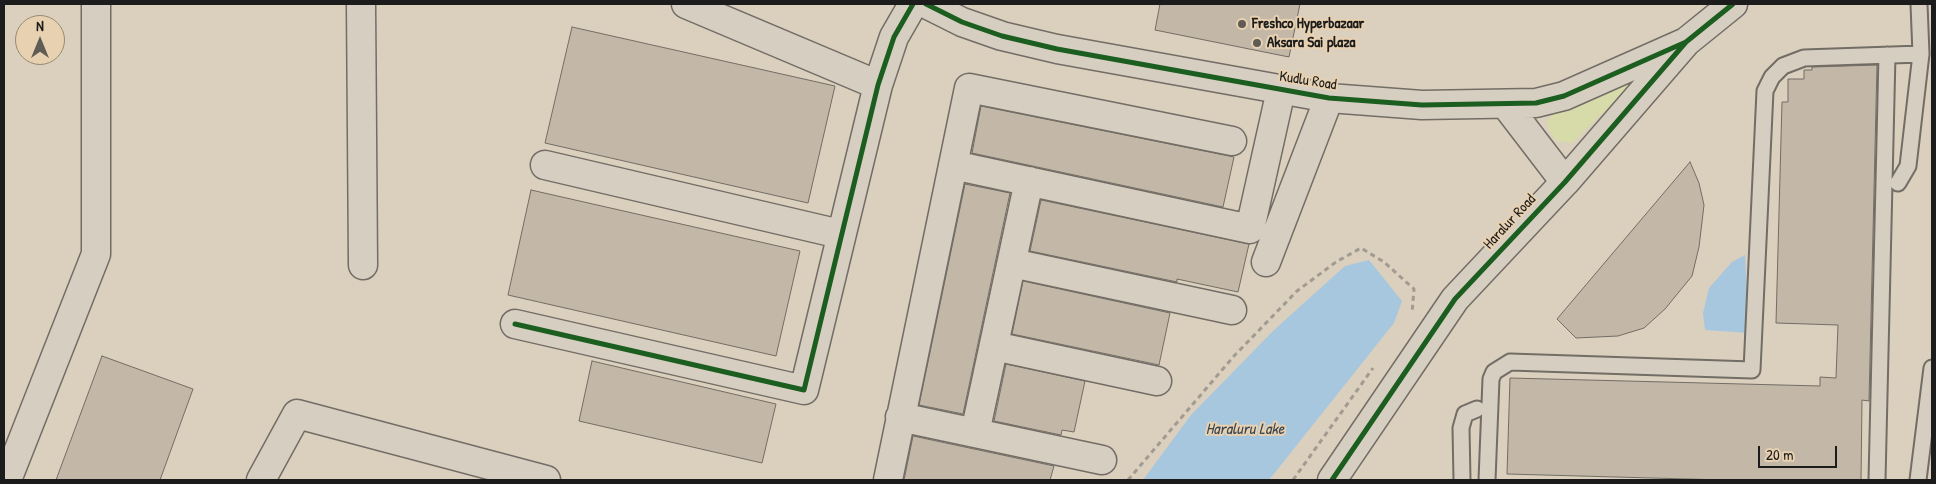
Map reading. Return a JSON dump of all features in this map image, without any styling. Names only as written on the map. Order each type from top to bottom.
[{"type":"street","points":[[7,480],[96,254],[96,4]]},
{"type":"street","points":[[361,4],[363,265]]},
{"type":"street","points":[[686,4],[878,85]]},
{"type":"street","points":[[515,324],[804,390],[840,234],[878,85],[894,37],[913,4]]},
{"type":"street","name":"Kudlu Road","points":[[926,4],[956,11],[1002,36],[1057,49],[1329,98],[1422,105],[1536,103],[1564,96],[1686,42]]},
{"type":"street","name":"Haralur Road","points":[[1332,480],[1455,299],[1565,182],[1686,42],[1733,4]]},
{"type":"street","points":[[888,480],[969,88],[1232,141]]},
{"type":"street","points":[[953,165],[1250,229],[1281,90]]},
{"type":"street","points":[[1266,262],[1329,98]]},
{"type":"street","points":[[1506,105],[1565,182]]},
{"type":"street","points":[[545,165],[840,234]]},
{"type":"street","points":[[975,433],[1029,181]]},
{"type":"street","points":[[1012,263],[1232,310]]},
{"type":"street","points":[[994,346],[1156,381]]},
{"type":"street","points":[[261,480],[297,414],[546,480]]},
{"type":"street","points":[[900,417],[1102,460]]},
{"type":"lane","points":[[1898,183],[1908,166],[1921,54],[1919,4]]},
{"type":"lane","points":[[1487,480],[1492,379],[1494,372],[1510,362],[1752,370],[1765,91],[1772,77],[1783,66],[1804,58],[1921,54]]},
{"type":"lane","points":[[1877,480],[1887,55]]},
{"type":"lane","points":[[1918,480],[1932,368]]},
{"type":"lane","points":[[1462,480],[1461,428],[1466,414],[1477,409]]},
{"type":"path","points":[[1128,480],[1240,350],[1297,291],[1336,262],[1361,248],[1384,262],[1414,289],[1412,315]]},
{"type":"path","points":[[1293,480],[1376,363]]},
{"type":"green space","points":[[1629,75],[1631,85],[1572,143],[1556,141],[1549,130],[1547,122],[1555,112]]},
{"type":"water","points":[[1745,255],[1749,333],[1705,330],[1703,313],[1709,288],[1732,262]]},
{"type":"water","name":"Haraluru Lake","points":[[1369,260],[1402,301],[1394,323],[1269,480],[1143,480],[1191,415],[1274,330],[1345,266]]},
{"type":"building","name":"Aksara Sai plaza","points":[[1160,4],[1300,4],[1289,57],[1155,30]]},
{"type":"building","points":[[572,27],[835,86],[808,203],[545,143]]},
{"type":"building","points":[[1877,65],[1869,401],[1862,400],[1861,480],[1725,480],[1507,474],[1510,378],[1820,386],[1820,377],[1836,378],[1838,325],[1776,323],[1782,102],[1788,102],[1788,79],[1804,79],[1804,70],[1812,70],[1812,67]]},
{"type":"building","points":[[981,106],[1234,157],[1223,207],[972,153]]},
{"type":"building","points":[[1690,162],[1699,183],[1704,205],[1699,247],[1692,276],[1665,309],[1644,328],[1618,336],[1576,338],[1557,319]]},
{"type":"building","points":[[965,184],[1010,193],[963,414],[919,405]]},
{"type":"building","points":[[531,190],[800,251],[776,356],[508,295]]},
{"type":"building","points":[[1041,200],[1249,244],[1238,292],[1177,279],[1177,282],[1030,251]]},
{"type":"building","points":[[1023,281],[1170,313],[1159,365],[1012,334]]},
{"type":"building","points":[[102,356],[193,389],[160,480],[56,480]]},
{"type":"building","points":[[592,361],[776,404],[762,463],[579,421]]},
{"type":"building","points":[[1006,364],[1085,381],[1074,432],[1062,430],[1061,435],[994,421]]},
{"type":"building","points":[[913,436],[1054,466],[1050,480],[904,480]]},
{"type":"cycle path","points":[[515,324],[804,390],[878,85],[894,37],[913,4]]},
{"type":"cycle path","points":[[926,4],[962,22],[1002,36],[1057,49],[1329,98],[1422,105],[1536,103],[1564,96],[1686,42]]},
{"type":"cycle path","points":[[1332,480],[1455,299],[1565,182],[1686,42],[1733,4]]},
{"type":"place","name":"Freshco Hyperbazaar","points":[[1242,24]]},
{"type":"place","name":"Aksara Sai plaza","points":[[1257,43]]}]
